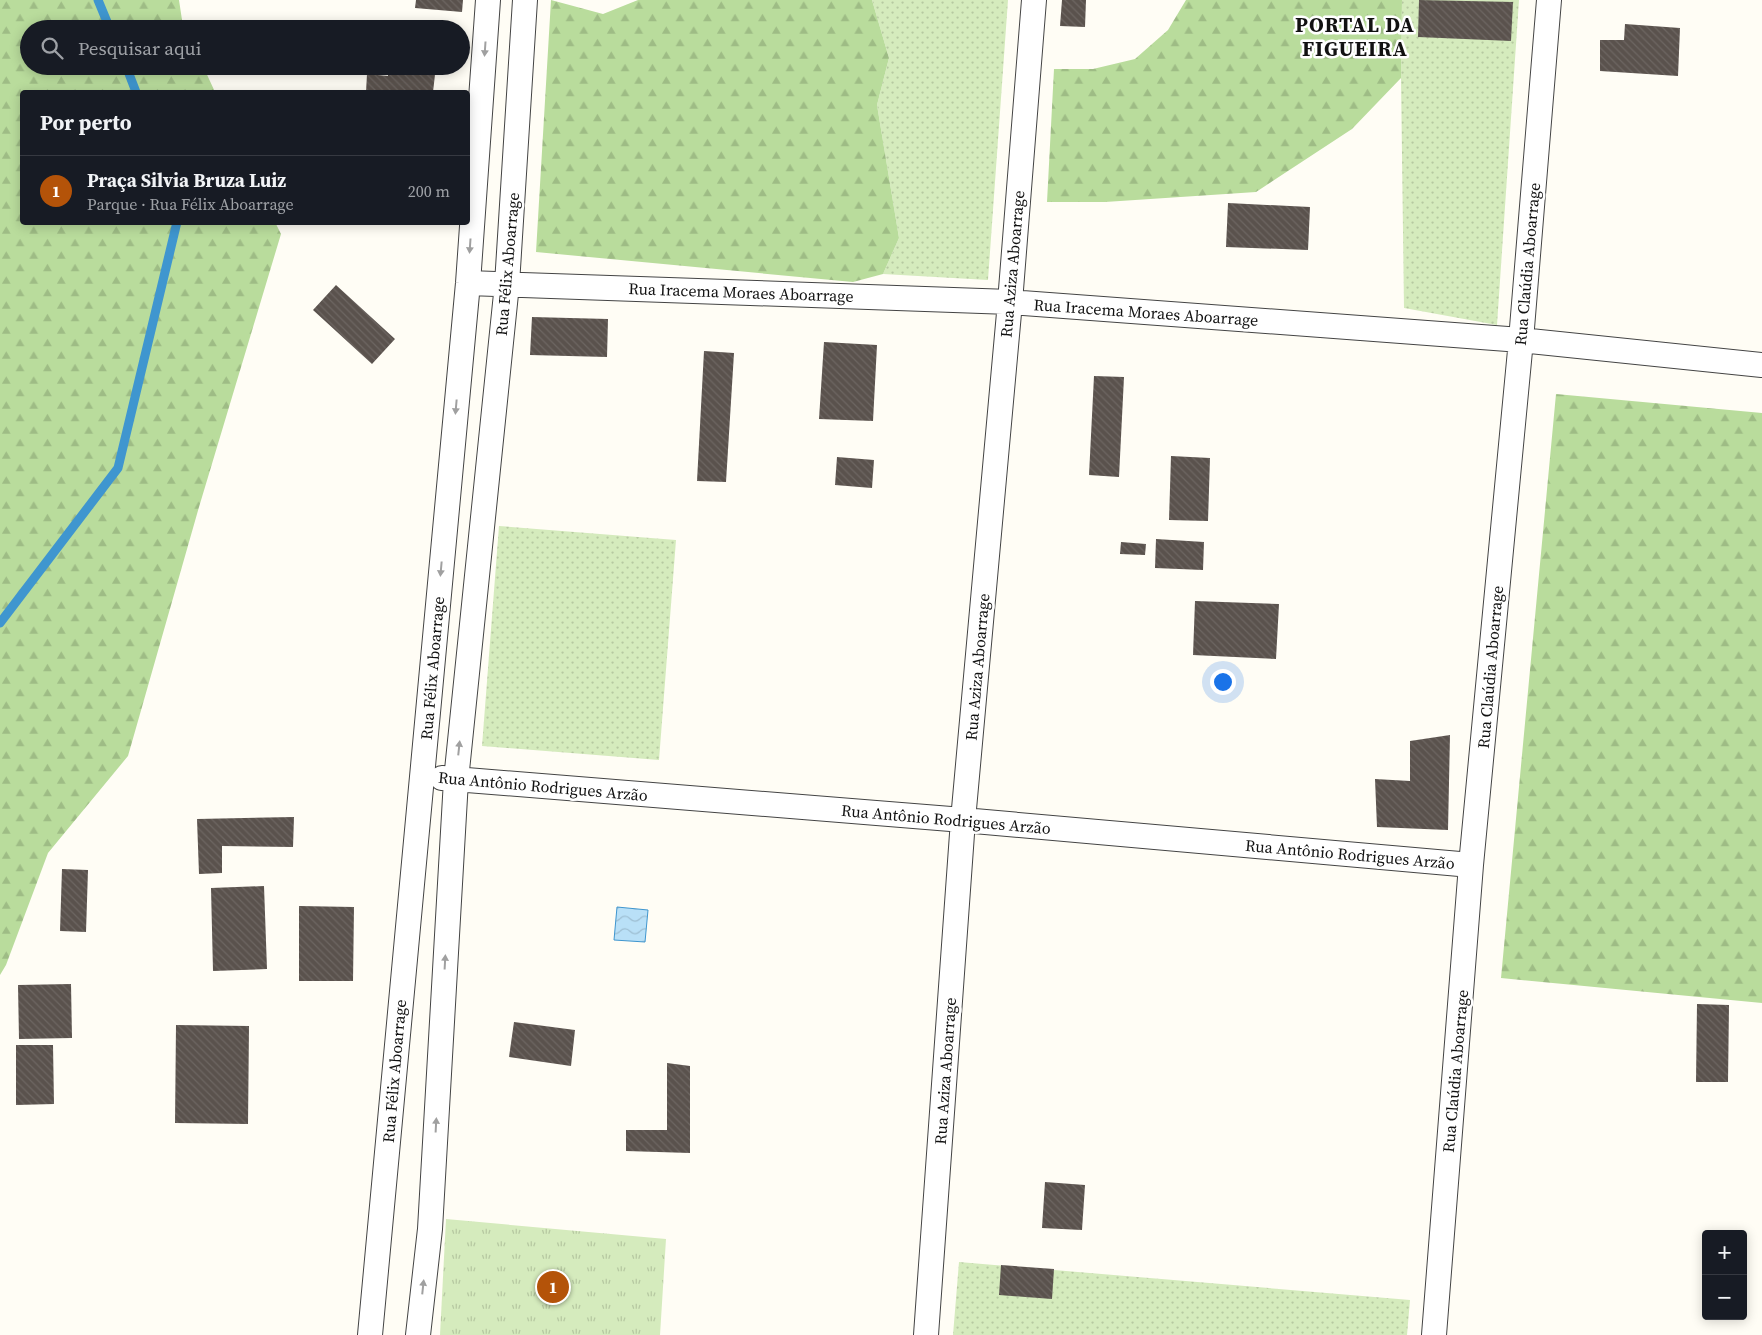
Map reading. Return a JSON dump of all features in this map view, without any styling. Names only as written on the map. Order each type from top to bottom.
[{"type":"street","name":"Rua Félix Aboarrage","points":[[370,1335],[468,283],[488,0]]},
{"type":"street","name":"Rua Félix Aboarrage","points":[[418,1335],[430,1230],[456,780],[507,284],[526,0]]},
{"type":"street","name":"Rua Aziza Aboarrage","points":[[926,1335],[963,820],[1010,302],[1034,0]]},
{"type":"street","name":"Rua Claúdia Aboarrage","points":[[1434,1335],[1471,865],[1521,340],[1549,0]]},
{"type":"street","name":"Rua Iracema Moraes Aboarrage","points":[[468,283],[1010,302],[1521,340],[1762,365]]},
{"type":"street","name":"Rua Antônio Rodrigues Arzão","points":[[422,775],[456,780],[963,820],[1471,865]]},
{"type":"green space","points":[[0,0],[179,0],[182,20],[20,20],[20,75],[207,75],[214,90],[20,90],[20,225],[276,225],[281,234],[199,507],[128,756],[48,853],[6,965],[0,975]]},
{"type":"green space","points":[[551,0],[603,14],[638,0],[872,0],[889,58],[877,105],[899,238],[883,274],[853,282],[536,252]]},
{"type":"green space","points":[[872,0],[1008,0],[988,280],[883,274],[899,238],[877,105],[889,58]]},
{"type":"green space","points":[[1186,0],[1402,0],[1401,78],[1352,129],[1256,192],[1105,202],[1047,202],[1054,69],[1093,69],[1135,59],[1168,30]]},
{"type":"green space","points":[[1402,0],[1519,0],[1497,325],[1404,308],[1401,78]]},
{"type":"green space","points":[[1556,394],[1762,413],[1762,1003],[1501,978]]},
{"type":"green space","points":[[499,526],[676,540],[659,760],[482,746]]},
{"type":"green space","points":[[446,1219],[666,1239],[660,1335],[440,1335]]},
{"type":"green space","points":[[959,1262],[1410,1300],[1407,1335],[953,1335]]},
{"type":"water","points":[[617,907],[648,910],[645,942],[614,940]]},
{"type":"building","points":[[416,0],[463,0],[462,12],[415,8]]},
{"type":"building","points":[[1062,0],[1086,0],[1085,27],[1060,26]]},
{"type":"building","points":[[1419,0],[1513,2],[1511,41],[1418,37]]},
{"type":"building","points":[[1625,24],[1680,28],[1678,76],[1600,71],[1600,40],[1624,40]]},
{"type":"building","points":[[367,75],[435,75],[433,90],[366,90]]},
{"type":"building","points":[[1228,203],[1310,207],[1308,250],[1226,247]]},
{"type":"building","points":[[336,285],[395,339],[372,364],[313,310]]},
{"type":"building","points":[[532,317],[608,319],[607,357],[530,355]]},
{"type":"building","points":[[824,342],[877,345],[873,421],[819,419]]},
{"type":"building","points":[[704,351],[734,353],[726,482],[697,481]]},
{"type":"building","points":[[1094,376],[1124,377],[1119,477],[1089,475]]},
{"type":"building","points":[[1171,456],[1210,458],[1208,521],[1169,520]]},
{"type":"building","points":[[837,457],[874,460],[872,488],[835,485]]},
{"type":"building","points":[[1156,539],[1204,542],[1203,570],[1155,568]]},
{"type":"building","points":[[1121,542],[1146,544],[1145,555],[1120,554]]},
{"type":"building","points":[[1195,601],[1279,604],[1276,659],[1193,655]]},
{"type":"building","points":[[1450,735],[1448,830],[1377,827],[1375,779],[1410,781],[1410,741]]},
{"type":"building","points":[[294,817],[293,847],[222,846],[222,873],[199,874],[197,819]]},
{"type":"building","points":[[62,869],[88,870],[86,932],[60,931]]},
{"type":"building","points":[[264,886],[267,969],[213,971],[211,888]]},
{"type":"building","points":[[299,906],[354,907],[353,981],[299,981]]},
{"type":"building","points":[[71,984],[72,1038],[19,1039],[18,985]]},
{"type":"building","points":[[1697,1004],[1729,1005],[1728,1082],[1696,1082]]},
{"type":"building","points":[[514,1022],[575,1030],[571,1066],[509,1057]]},
{"type":"building","points":[[176,1025],[249,1026],[248,1124],[175,1123]]},
{"type":"building","points":[[16,1045],[53,1045],[54,1104],[16,1105]]},
{"type":"building","points":[[667,1063],[690,1066],[690,1153],[626,1151],[626,1130],[667,1130]]},
{"type":"building","points":[[1045,1182],[1085,1185],[1082,1230],[1042,1228]]},
{"type":"building","points":[[1001,1265],[1054,1269],[1052,1299],[999,1295]]},
{"type":"waterway","points":[[98,0],[106,20]]},
{"type":"waterway","points":[[129,75],[135,90]]},
{"type":"waterway","points":[[0,623],[118,468],[176,225]]},
{"type":"place","name":"Praça Silvia Bruza Luiz","points":[[553,1287]]},
{"type":"district","name":"PORTAL DA FIGUEIRA","points":[[1355,37]]}]
